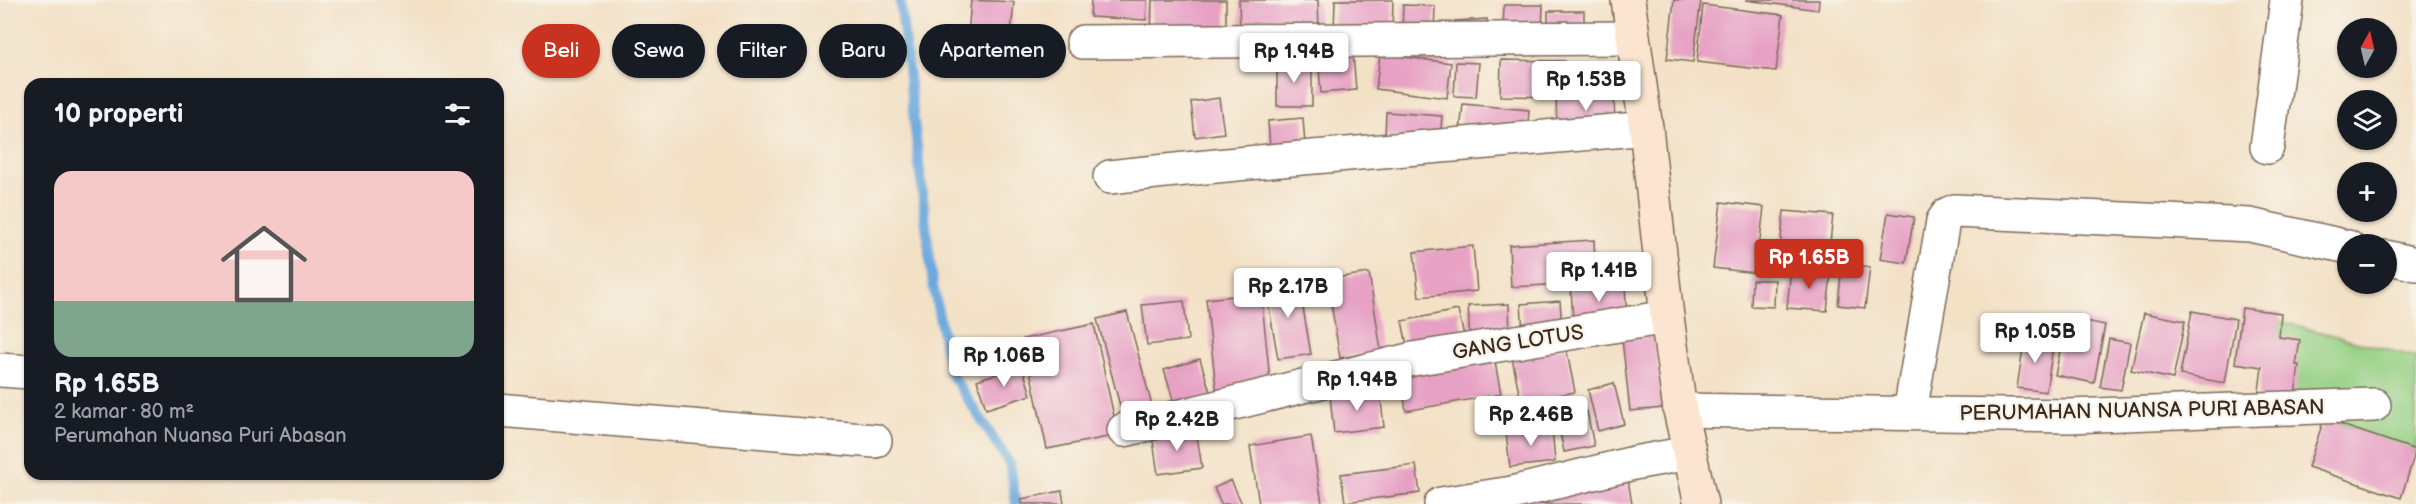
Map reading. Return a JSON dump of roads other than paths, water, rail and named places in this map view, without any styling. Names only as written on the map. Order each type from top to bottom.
[{"type":"street","points":[[1628,0],[1680,410],[1701,504]]},
{"type":"street","points":[[2267,147],[2287,0]]},
{"type":"street","points":[[1083,42],[1633,38]]},
{"type":"street","points":[[1110,177],[1258,160],[1413,150],[1646,128]]},
{"type":"street","points":[[1910,412],[1943,221],[1948,214],[1956,211],[2250,225],[2337,245]]},
{"type":"street","points":[[2397,260],[2416,264]]},
{"type":"street","name":"GANG LOTUS","points":[[1124,430],[1413,359],[1667,317]]},
{"type":"street","points":[[0,370],[24,372]]},
{"type":"street","name":"PERUMAHAN NUANSA PURI ABASAN","points":[[1680,410],[2069,416],[2374,405]]},
{"type":"street","points":[[504,410],[875,441]]},
{"type":"street","points":[[1441,504],[1512,493],[1634,463],[1689,453]]},
{"type":"waterway","points":[[900,0],[933,285],[950,372],[1010,464],[1016,504]]}]
